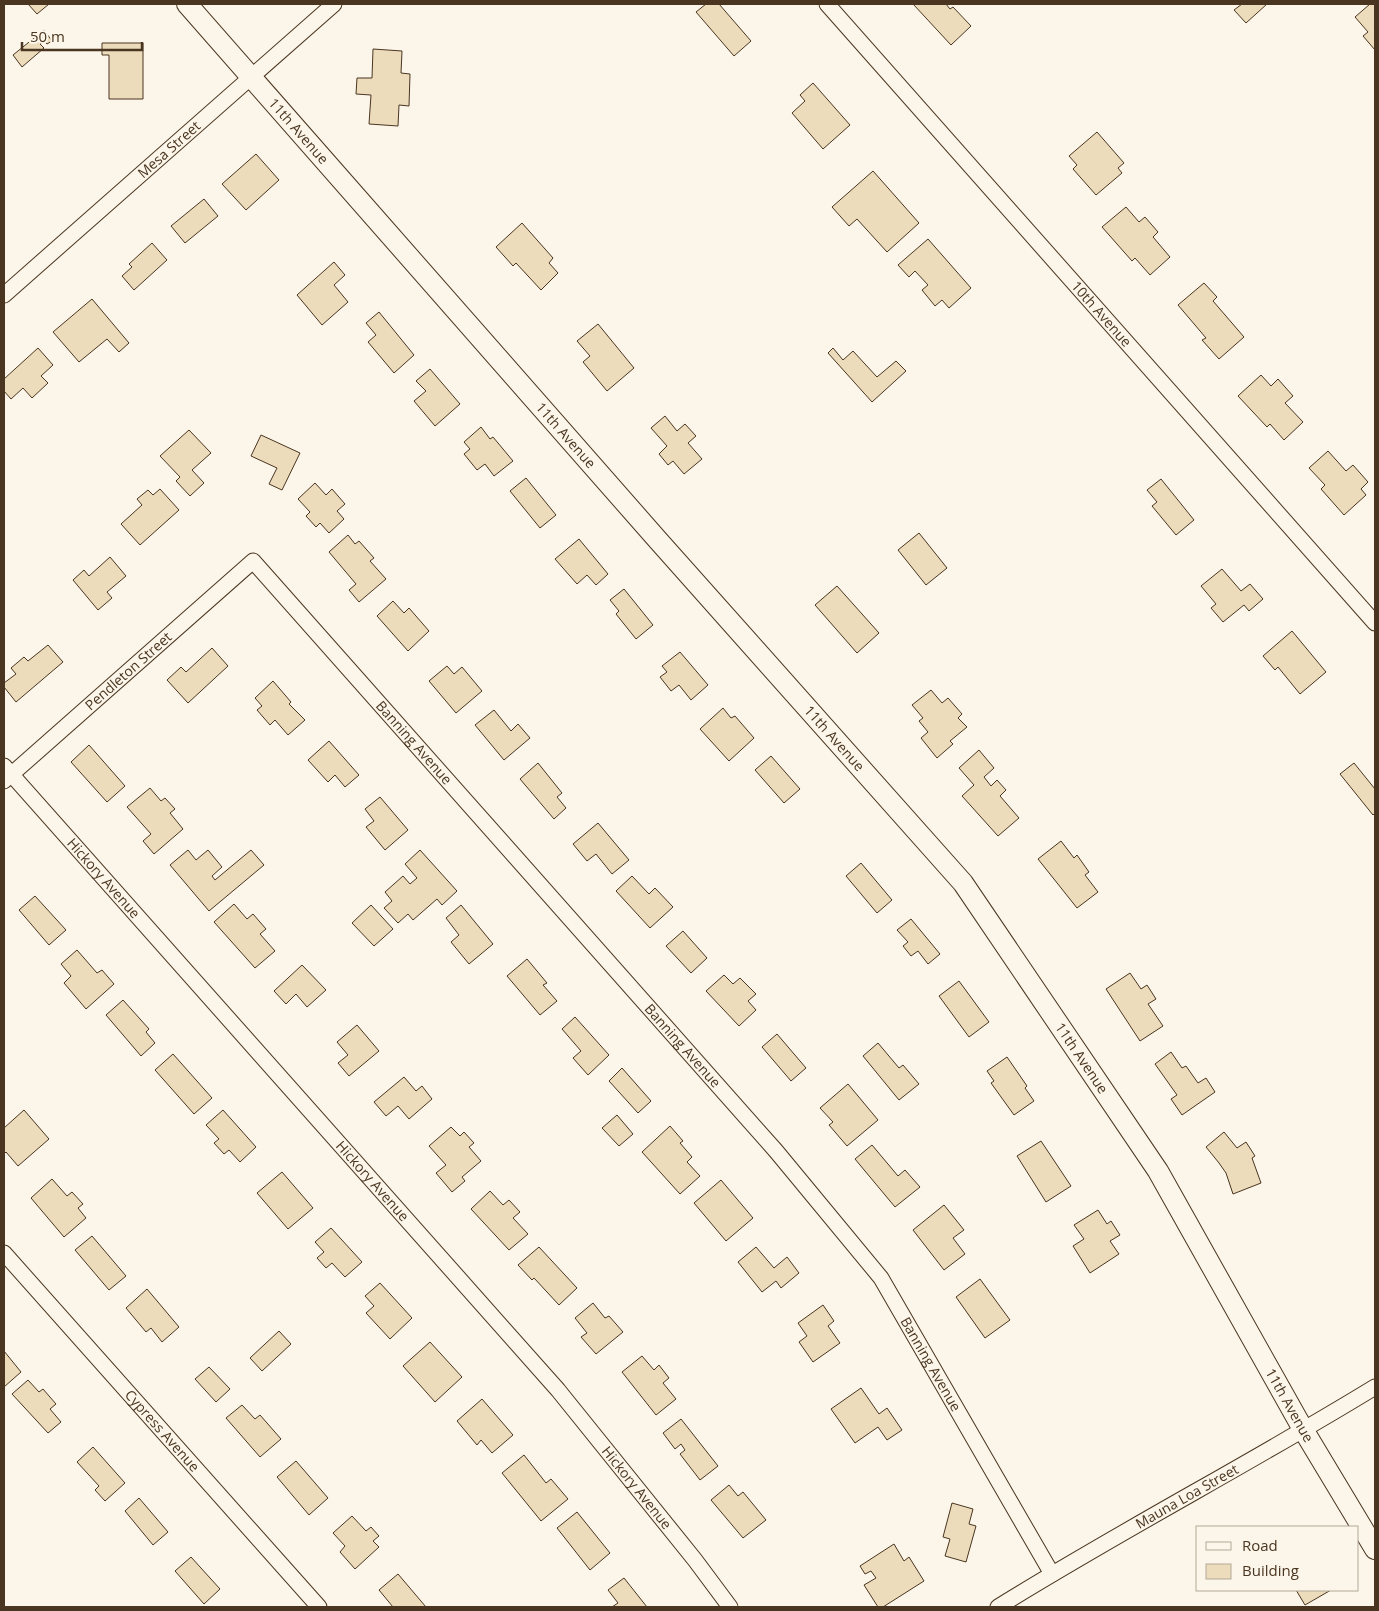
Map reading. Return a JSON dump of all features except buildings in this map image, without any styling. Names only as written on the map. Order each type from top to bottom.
[{"type":"main road","name":"11th Avenue","points":[[188,4],[656,538],[963,883],[1158,1171],[1304,1430],[1375,1549]]},
{"type":"street","name":"Mesa Street","points":[[4,295],[334,4]]},
{"type":"street","name":"10th Avenue","points":[[827,4],[1375,624]]},
{"type":"street","name":"Pendleton Street","points":[[6,774],[253,561]]},
{"type":"street","name":"Banning Avenue","points":[[253,561],[776,1151],[881,1278],[1052,1574]]},
{"type":"street","name":"Hickory Avenue","points":[[6,774],[558,1390],[695,1560],[730,1607]]},
{"type":"street","name":"Cypress Avenue","points":[[4,1253],[319,1607]]},
{"type":"street","name":"Mauna Loa Street","points":[[998,1607],[1375,1387]]}]
